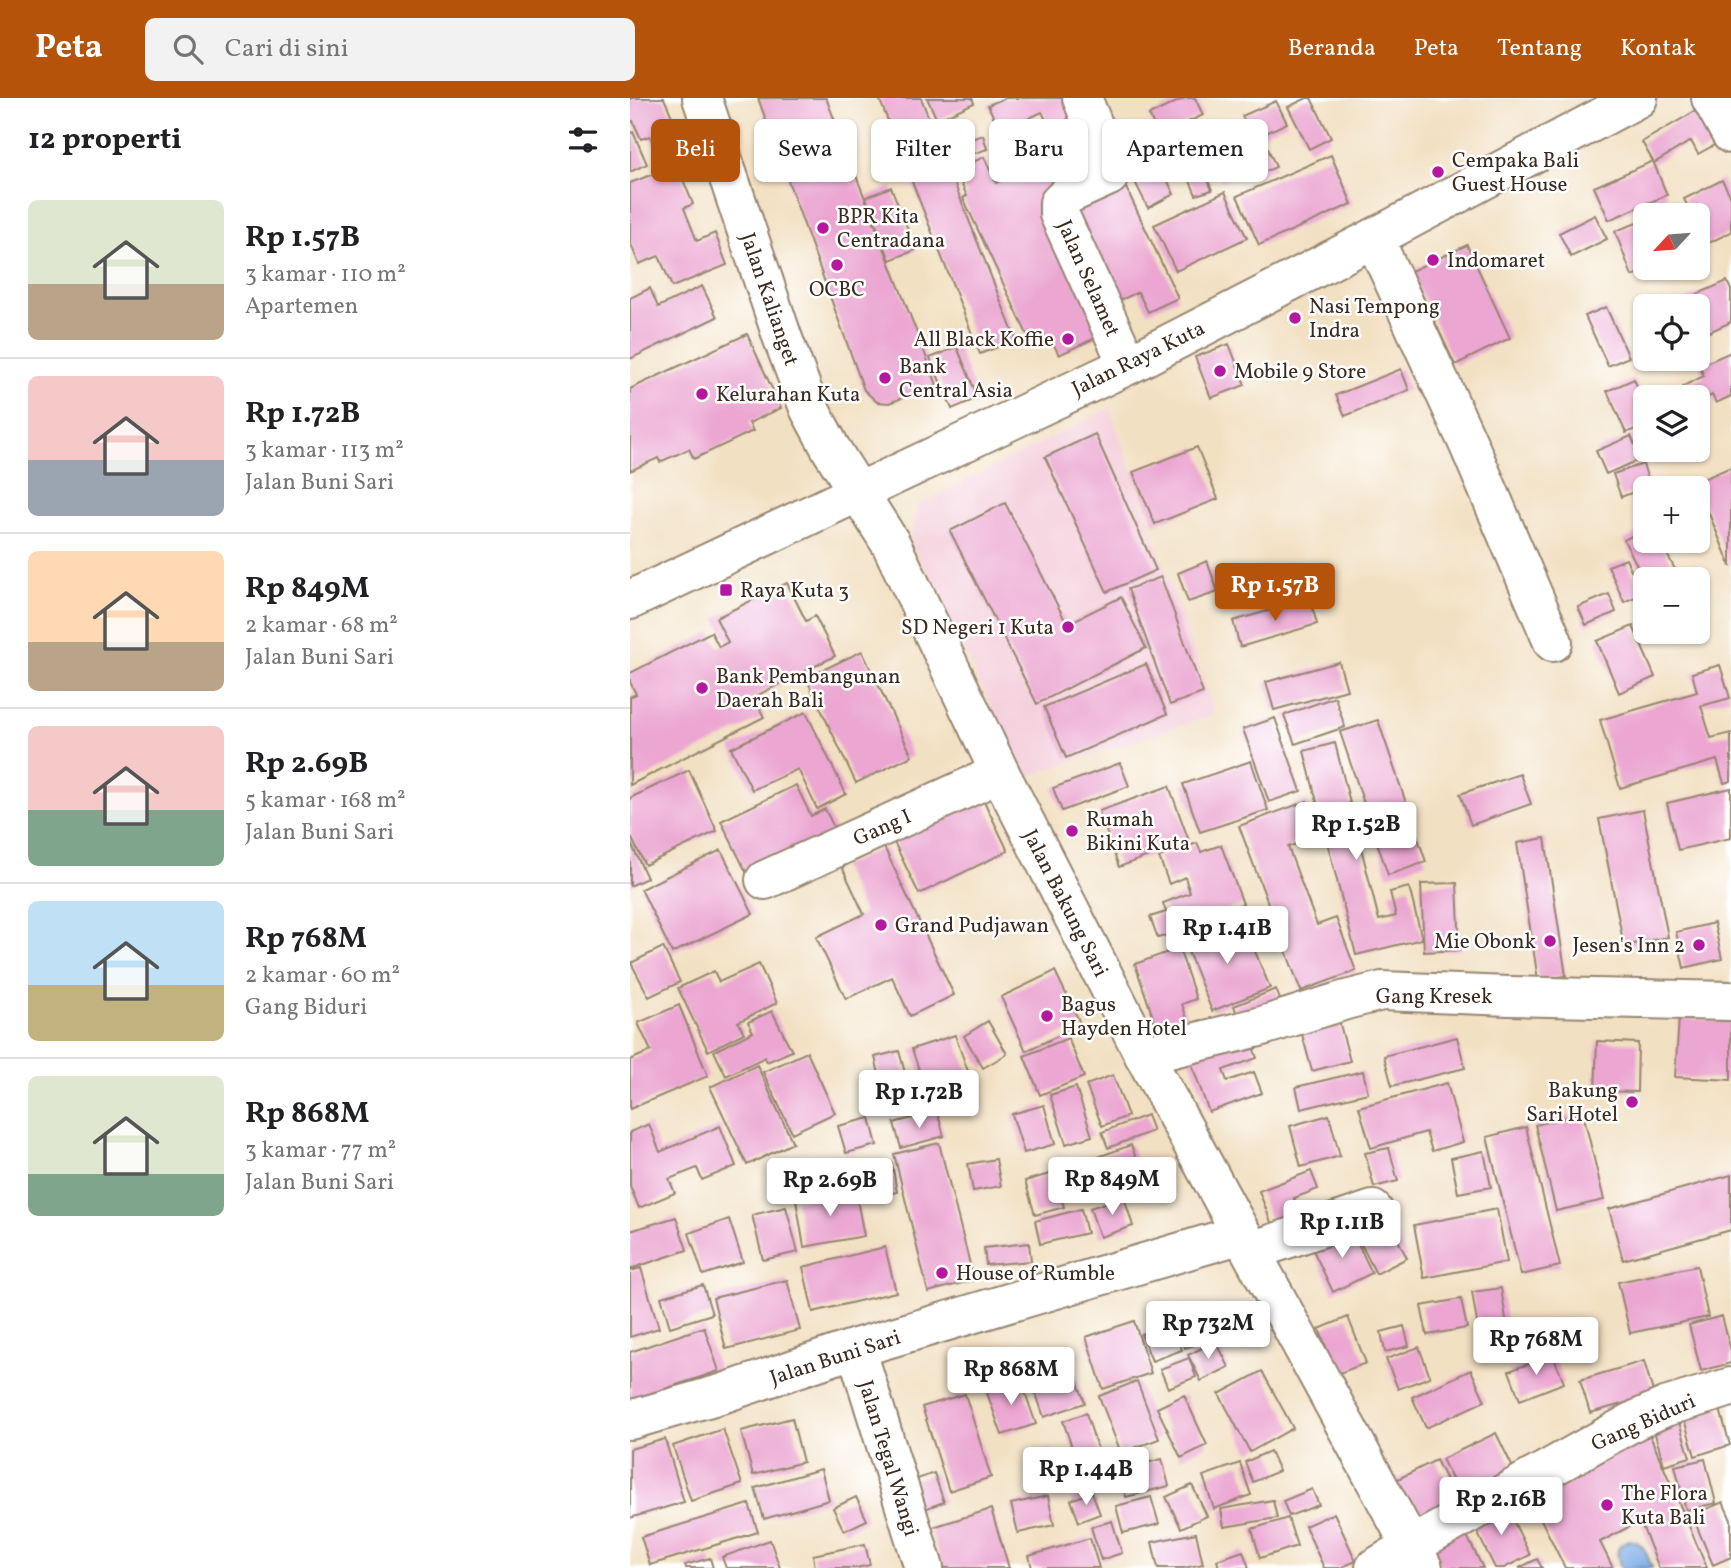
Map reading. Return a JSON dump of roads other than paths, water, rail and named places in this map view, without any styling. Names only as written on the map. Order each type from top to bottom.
[{"type":"main road","name":"Jalan Kalianget","points":[[702,98],[783,340],[809,408],[858,492]]},
{"type":"main road","name":"Jalan Selamet","points":[[1083,98],[1108,161],[1109,176],[1067,195],[1059,203],[1059,214],[1128,365]]},
{"type":"main road","name":"Jalan Raya Kuta","points":[[630,600],[1128,365],[1638,98]]},
{"type":"main road","points":[[1712,98],[1731,134]]},
{"type":"main road","points":[[1374,238],[1468,443],[1553,642]]},
{"type":"main road","name":"Jalan Bakung Sari","points":[[858,492],[891,544],[1000,774],[1144,1055],[1417,1557]]},
{"type":"main road","name":"Gang I","points":[[765,880],[1000,774]]},
{"type":"main road","name":"Gang Kresek","points":[[1144,1055],[1259,1027],[1382,991],[1731,1001]]},
{"type":"main road","name":"Jalan Buni Sari","points":[[630,1420],[724,1393],[856,1348],[1373,1210]]},
{"type":"main road","name":"Jalan Tegal Wangi","points":[[856,1348],[924,1568]]},
{"type":"main road","name":"Gang Biduri","points":[[1375,1568],[1417,1557],[1636,1420],[1665,1407],[1731,1387]]},
{"type":"water","points":[[1630,1540],[1642,1547],[1652,1568],[1621,1568],[1618,1551],[1621,1545]]},
{"type":"place","name":"Cempaka Bali Guest House","points":[[1438,172]]},
{"type":"place","name":"BPR Kita Centradana","points":[[823,228]]},
{"type":"place","name":"Indomaret","points":[[1433,260]]},
{"type":"place","name":"OCBC","points":[[837,265]]},
{"type":"place","name":"Nasi Tempong Indra","points":[[1295,318]]},
{"type":"place","name":"All Black Koffie","points":[[1068,339]]},
{"type":"place","name":"Mobile 9 Store","points":[[1220,371]]},
{"type":"place","name":"Bank Central Asia","points":[[885,378]]},
{"type":"place","name":"Kelurahan Kuta","points":[[702,394]]},
{"type":"place","name":"Raya Kuta 3","points":[[726,590]]},
{"type":"place","name":"SD Negeri 1 Kuta","points":[[1068,627]]},
{"type":"place","name":"Bank Pembangunan Daerah Bali","points":[[702,688]]},
{"type":"place","name":"Rumah Bikini Kuta","points":[[1072,831]]},
{"type":"place","name":"Grand Pudjawan","points":[[881,925]]},
{"type":"place","name":"Mie Obonk","points":[[1550,941]]},
{"type":"place","name":"Jesen's Inn 2","points":[[1699,945]]},
{"type":"place","name":"Bagus Hayden Hotel","points":[[1047,1016]]},
{"type":"place","name":"Bakung Sari Hotel","points":[[1632,1102]]},
{"type":"place","name":"House of Rumble","points":[[942,1273]]},
{"type":"place","name":"The Flora Kuta Bali","points":[[1607,1505]]}]
